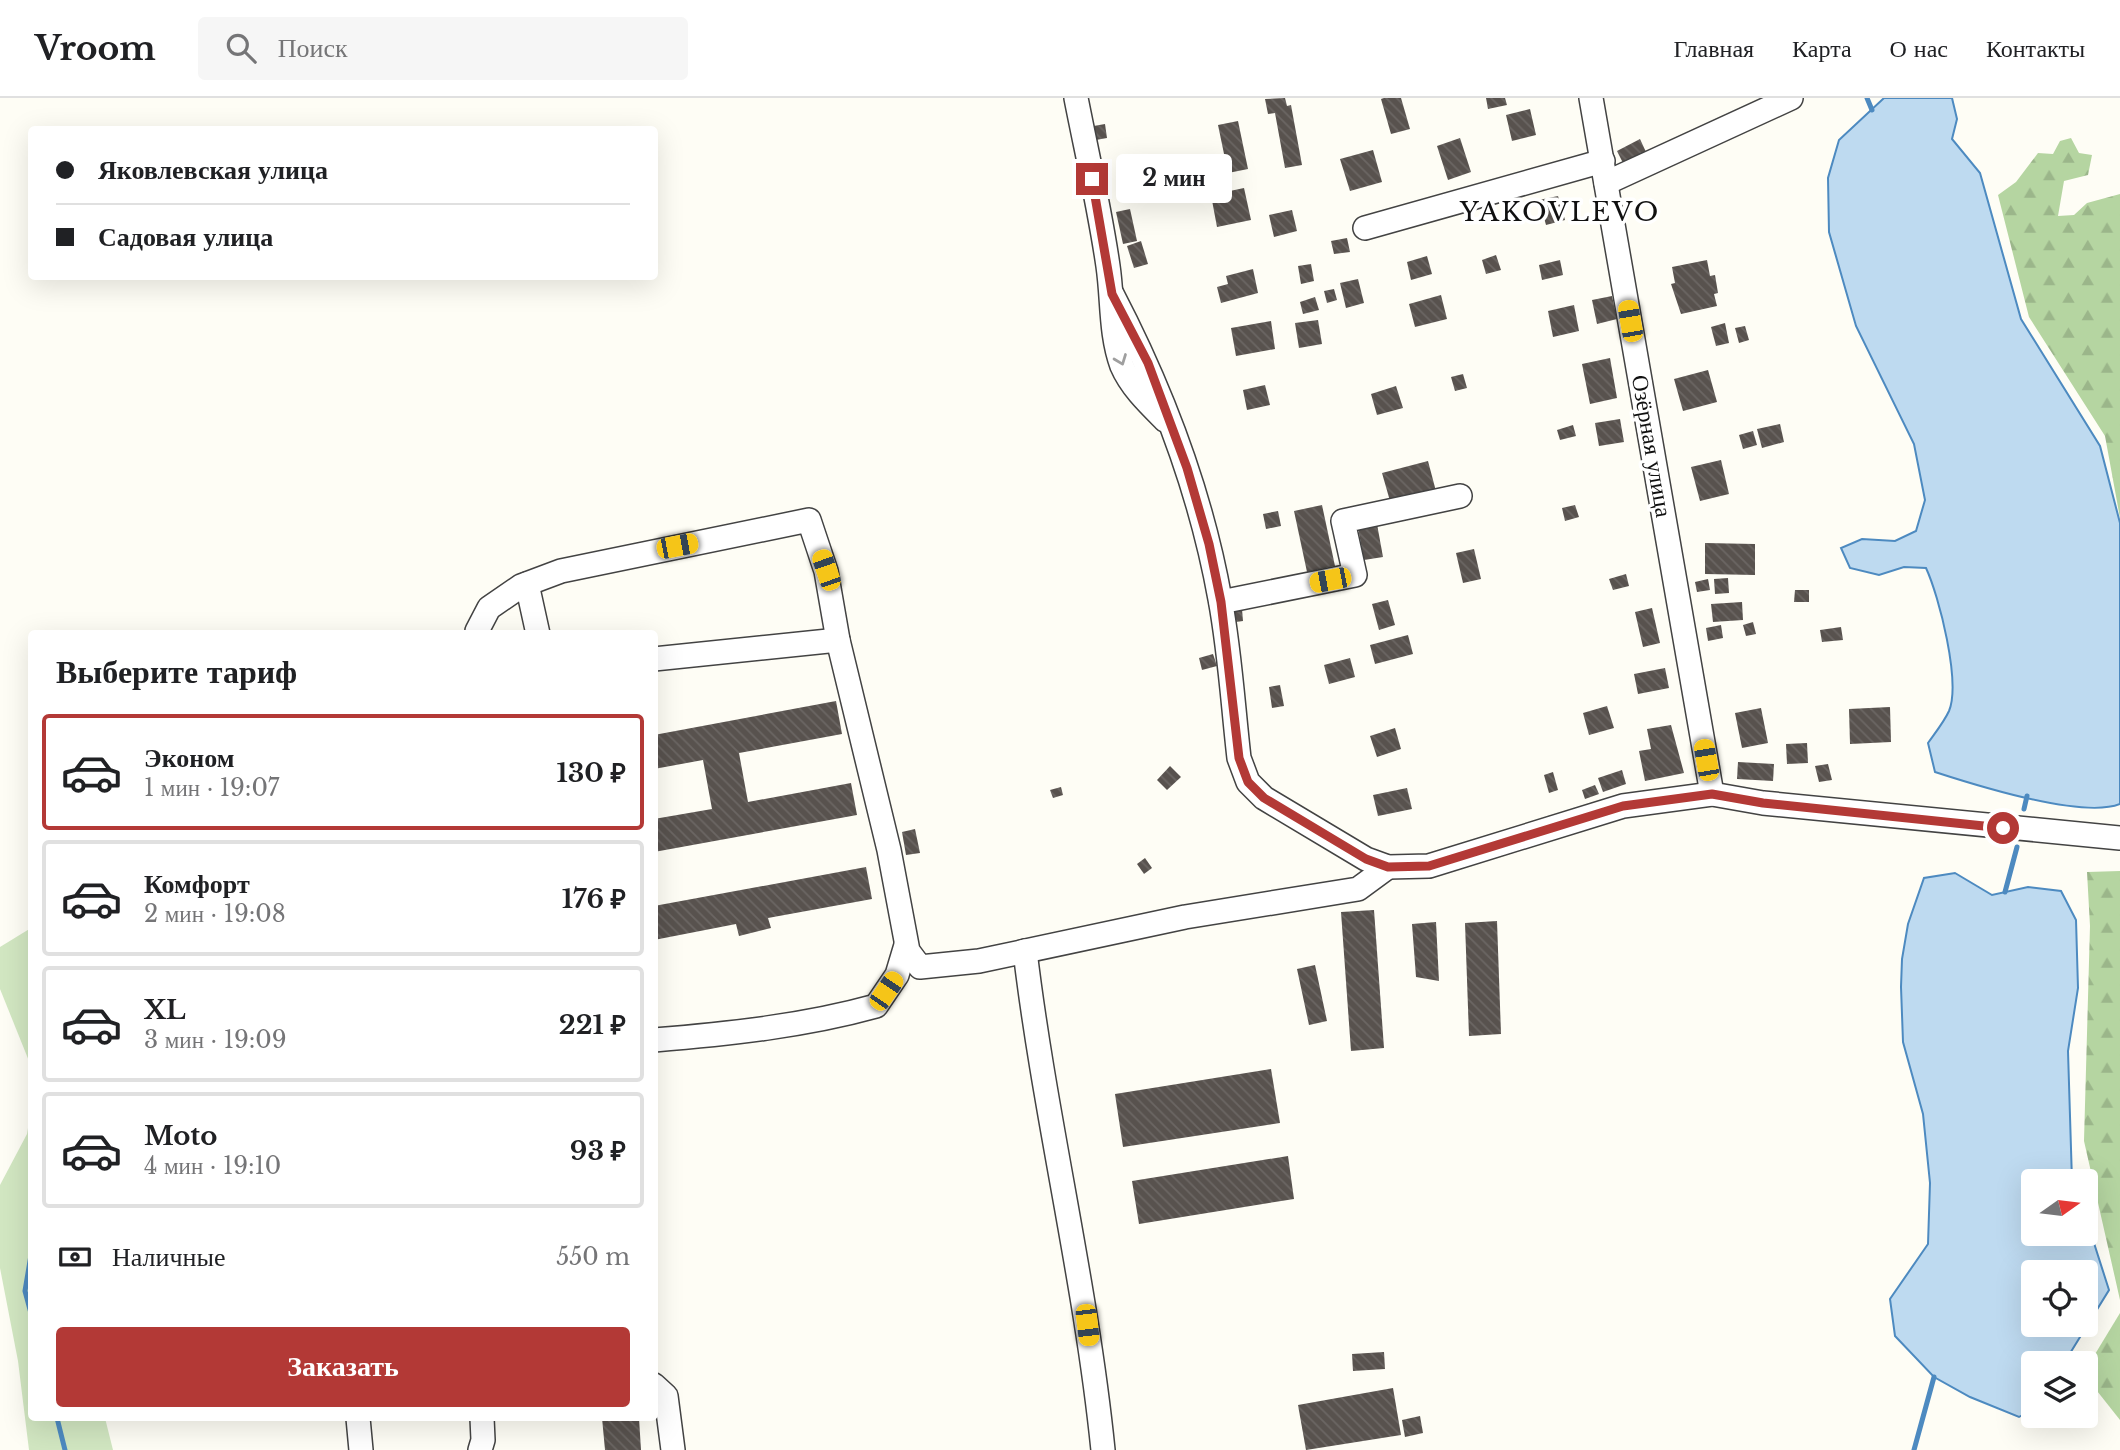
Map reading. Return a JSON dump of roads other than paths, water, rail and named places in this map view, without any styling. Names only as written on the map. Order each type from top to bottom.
[{"type":"street","points":[[1076,98],[1112,294],[1148,363],[1187,468],[1209,544],[1221,602],[1239,758],[1248,782],[1264,798],[1366,859],[1388,867],[1429,866],[1623,806],[1712,794],[1777,805],[2120,838]]},
{"type":"street","name":"Озёрная улица","points":[[1591,98],[1712,794]]},
{"type":"street","points":[[1365,228],[1604,172],[1791,98]]},
{"type":"street","points":[[1221,602],[1355,575],[1343,521],[1460,496]]},
{"type":"street","points":[[478,630],[489,608],[527,584],[561,571],[809,520],[826,570],[838,640],[889,850],[906,945],[920,967],[979,961],[1185,917],[1358,889],[1388,867]]},
{"type":"street","points":[[527,584],[537,630]]},
{"type":"street","points":[[658,659],[838,640]]},
{"type":"street","points":[[658,1040],[719,1034],[844,1015],[876,1006],[897,975],[906,945]]},
{"type":"street","points":[[1025,951],[1032,1017],[1083,1300],[1103,1450]]},
{"type":"street","points":[[658,1389],[666,1396],[673,1450]]},
{"type":"street","points":[[358,1421],[361,1450]]},
{"type":"street","points":[[480,1450],[483,1440],[482,1421]]},
{"type":"water","points":[[1884,98],[1952,98],[1957,119],[1952,139],[1980,173],[2021,319],[2100,446],[2120,523],[2120,804],[2081,807],[2056,804],[2001,792],[1935,772],[1928,743],[1949,711],[1952,680],[1947,639],[1926,568],[1904,567],[1879,575],[1850,568],[1841,548],[1862,539],[1895,541],[1916,531],[1925,500],[1914,444],[1856,326],[1829,232],[1828,178],[1839,140]]},
{"type":"water","points":[[1955,873],[1992,895],[2028,887],[2061,891],[2076,920],[2078,988],[2068,1051],[2072,1169],[2021,1169],[2021,1246],[2095,1246],[2109,1290],[2098,1308],[2098,1260],[2021,1260],[2021,1337],[2080,1337],[2071,1351],[2021,1351],[2019,1417],[1970,1397],[1934,1377],[1895,1336],[1890,1299],[1928,1244],[1930,1183],[1923,1114],[1903,1042],[1902,959],[1908,924],[1924,878]]},
{"type":"waterway","points":[[1867,98],[1872,110]]},
{"type":"waterway","points":[[2024,809],[2027,796]]},
{"type":"waterway","points":[[2005,892],[2017,847]]},
{"type":"waterway","points":[[28,1273],[25,1291],[28,1302]]},
{"type":"waterway","points":[[1914,1450],[1934,1377]]},
{"type":"waterway","points":[[58,1421],[65,1450]]},
{"type":"district","name":"YAKOVLEVO","points":[[1560,212]]}]
